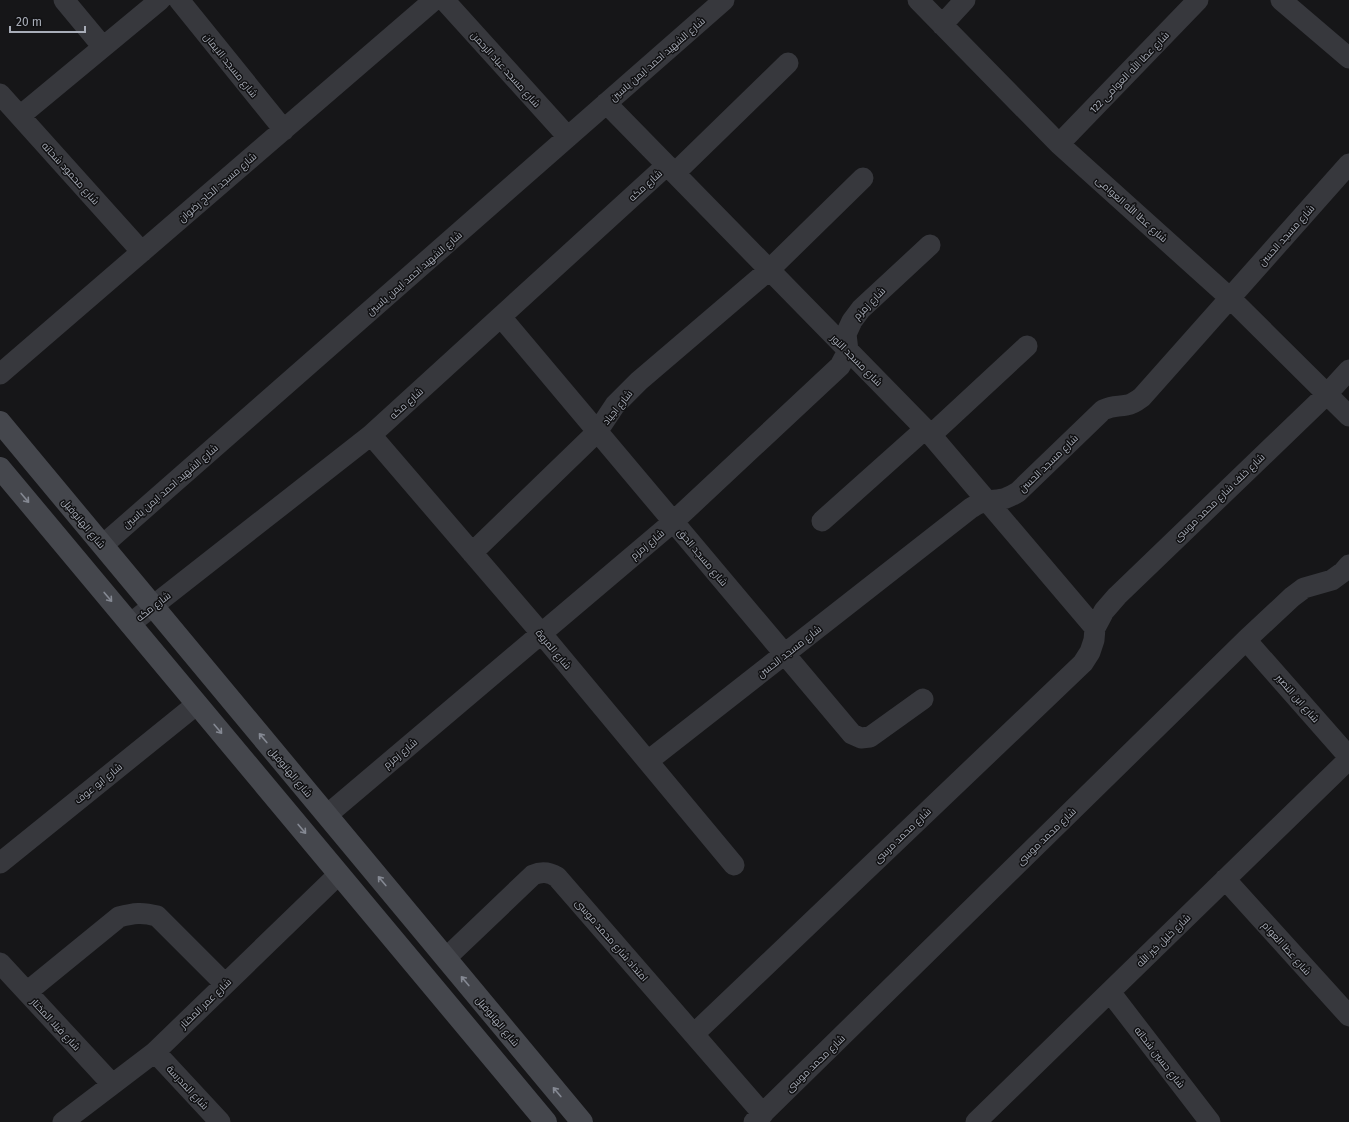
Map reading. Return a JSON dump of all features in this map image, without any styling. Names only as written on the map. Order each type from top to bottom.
[{"type":"street","points":[[64,0],[103,47]]},
{"type":"street","points":[[20,116],[160,0]]},
{"type":"street","name":"شارع مسجد الايمان","points":[[179,0],[284,130]]},
{"type":"street","name":"شارع مسجد الحاج رضوان","points":[[0,374],[434,0]]},
{"type":"street","name":"شارع مسجد عباد الرحمن","points":[[444,0],[568,137]]},
{"type":"street","name":"شارع الشهيد احمد ايمن ياسين","points":[[103,545],[724,0]]},
{"type":"street","name":"شارع عطا الله العوامى","points":[[918,0],[1059,144],[1230,298],[1349,416]]},
{"type":"street","points":[[942,25],[965,0]]},
{"type":"street","name":"شارع عطا الله العوامى 122","points":[[1059,144],[1198,0]]},
{"type":"street","points":[[1281,0],[1348,56]]},
{"type":"street","name":"شارع مكه","points":[[130,624],[371,435],[500,317],[671,169],[788,63]]},
{"type":"street","name":"شارع محمود شحاته","points":[[0,94],[142,252]]},
{"type":"street","name":"شارع مسجد النور","points":[[606,103],[928,432],[1095,628]]},
{"type":"street","name":"شارع مسجد الحسن","points":[[648,761],[970,508],[987,501],[997,501],[1009,498],[1018,492],[1104,410],[1118,405],[1127,405],[1142,397],[1349,164]]},
{"type":"street","name":"شارع اجياد","points":[[472,553],[597,432],[615,405],[639,381],[769,270],[863,178]]},
{"type":"street","name":"شارع زمزم","points":[[327,815],[673,522],[840,366],[848,351],[846,334],[852,321],[861,309],[930,244]]},
{"type":"street","name":"شارع مسجد الحق","points":[[500,317],[852,734],[861,738],[870,737],[923,699]]},
{"type":"street","points":[[822,520],[928,432],[1027,346]]},
{"type":"street","name":"شارع خلف شارع محمد موسى","points":[[1095,628],[1104,611],[1117,596],[1327,394],[1349,370]]},
{"type":"street","name":"شارع الهانوفيل","points":[[0,422],[582,1122]]},
{"type":"street","name":"شارع المروة","points":[[371,435],[541,633],[734,865]]},
{"type":"street","points":[[0,468],[546,1122]]},
{"type":"street","name":"شارع محمد موسى","points":[[759,1118],[1246,640],[1292,597],[1304,588],[1332,580],[1343,572],[1349,565]]},
{"type":"street","name":"شارع محمد مرسى","points":[[694,1034],[1083,663],[1090,652],[1094,640],[1095,628]]},
{"type":"street","name":"شارع ابن النصير","points":[[1246,640],[1349,758]]},
{"type":"street","name":"شارع ابو عوف","points":[[0,863],[197,704]]},
{"type":"street","name":"شارع خليل خير الله","points":[[989,1117],[1110,992],[1349,758]]},
{"type":"street","name":"امتداد شارع محمد موسى","points":[[446,958],[533,875],[545,872],[551,873],[557,877],[694,1034],[759,1118]]},
{"type":"street","name":"شارع عمر المختار","points":[[63,1122],[155,1052],[339,874]]},
{"type":"street","name":"شارع عطا العوام","points":[[1225,879],[1349,1016]]},
{"type":"street","points":[[27,992],[119,917],[138,913],[157,916],[225,984]]},
{"type":"street","name":"شارع فيلا المختار","points":[[0,964],[112,1084]]},
{"type":"street","name":"شارع حسين شحاته","points":[[1110,992],[1210,1122]]},
{"type":"street","name":"شارع المدرسة","points":[[155,1052],[220,1122]]}]
